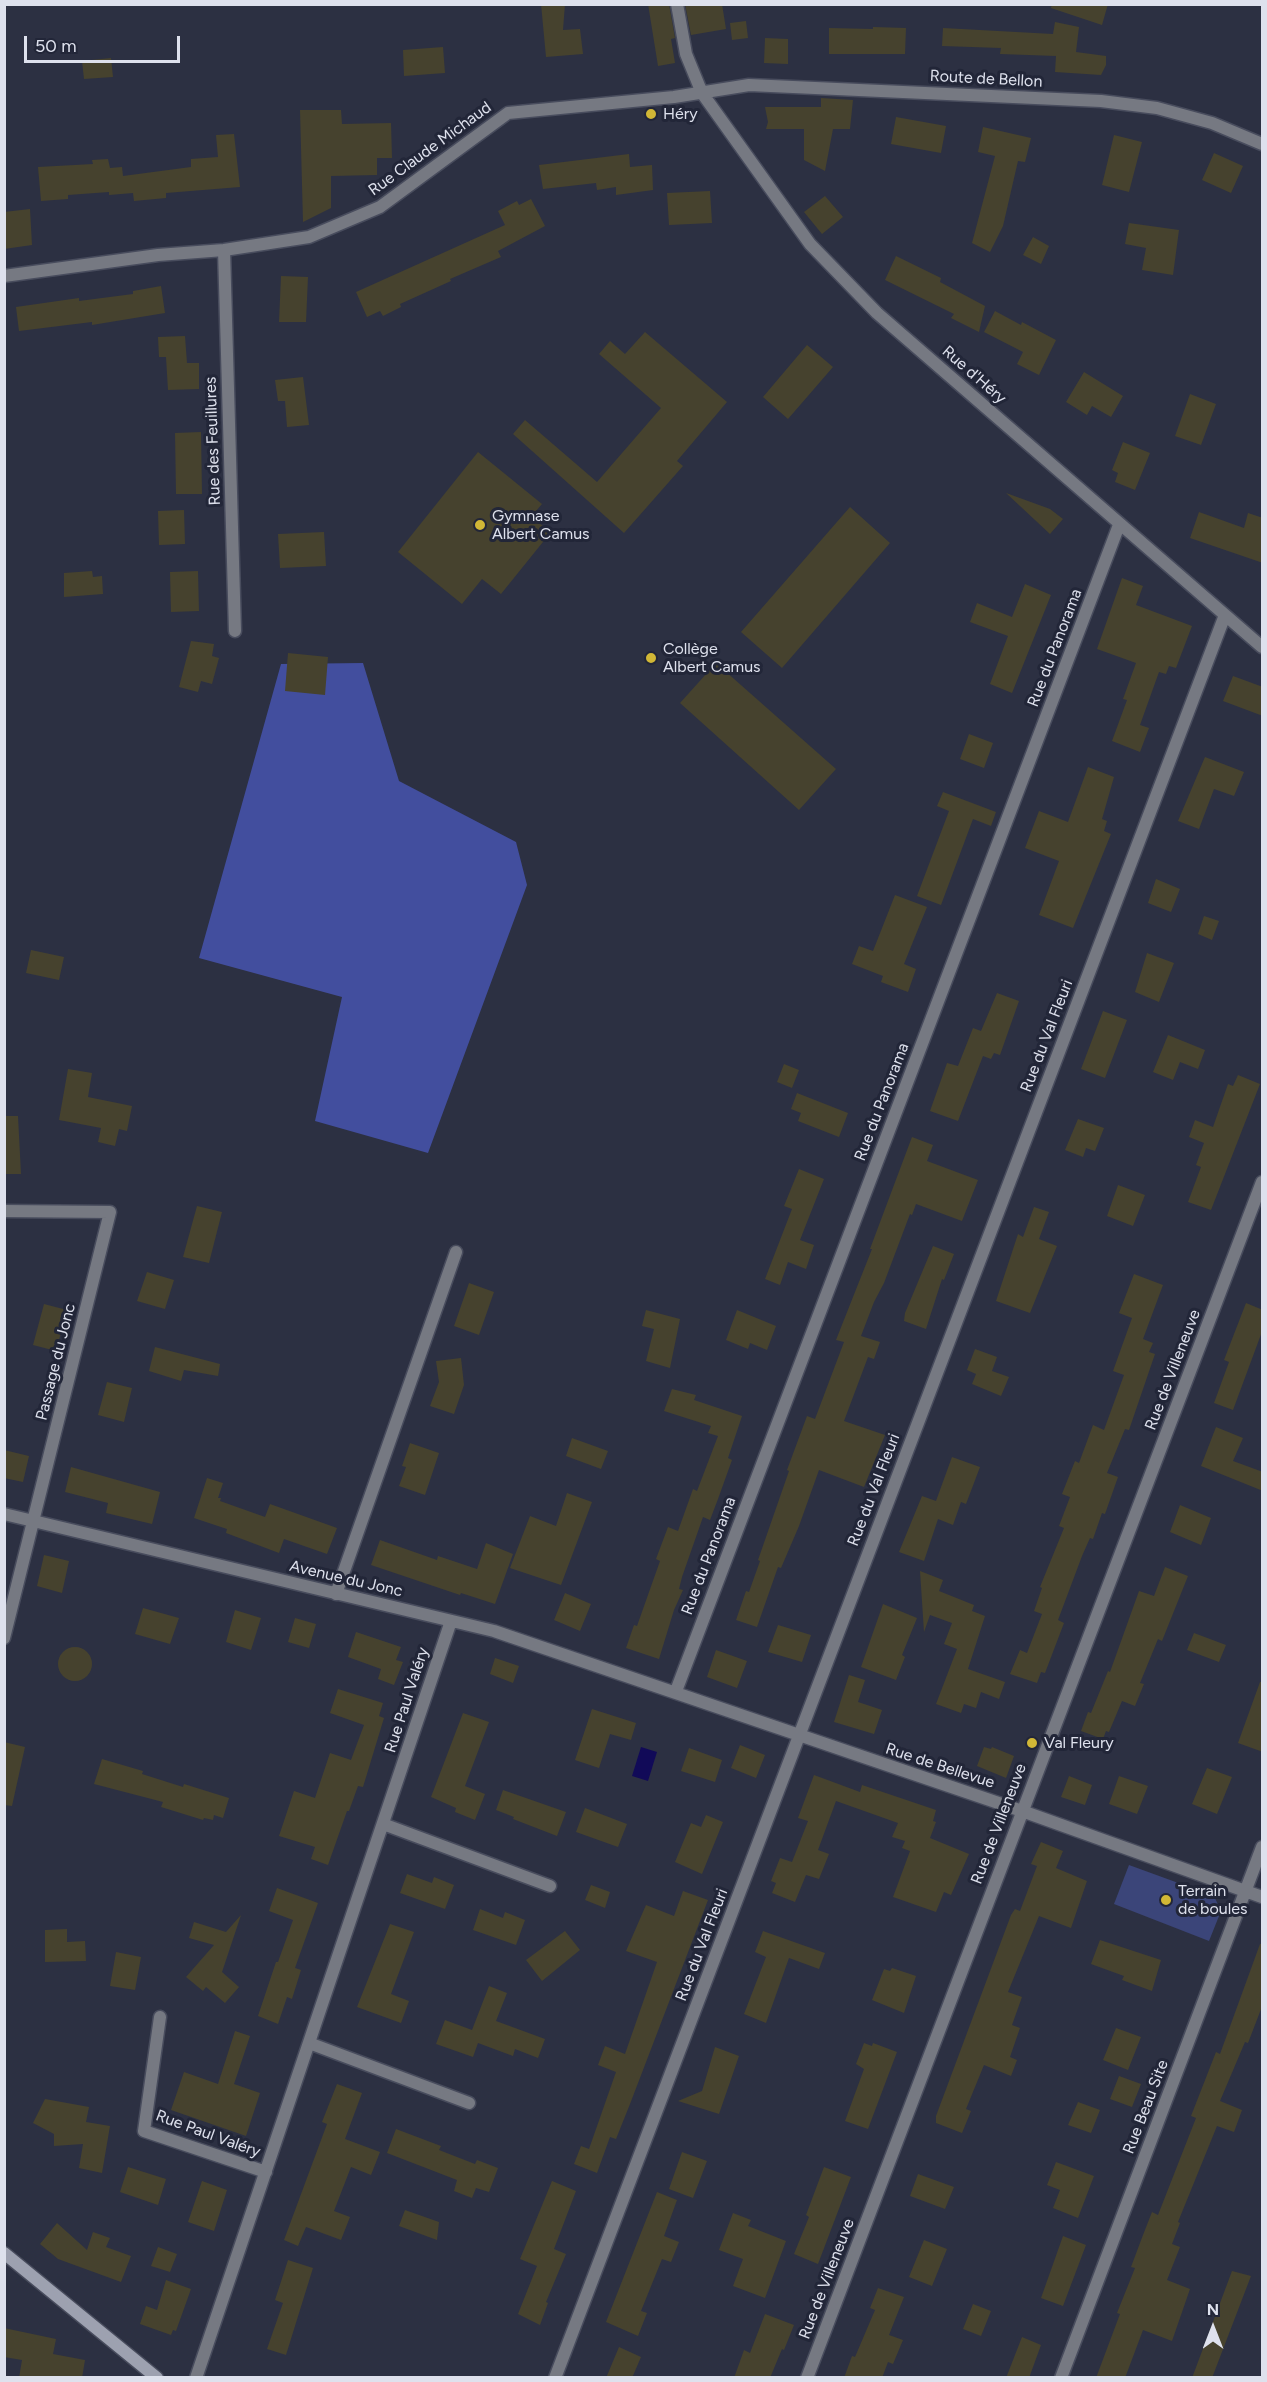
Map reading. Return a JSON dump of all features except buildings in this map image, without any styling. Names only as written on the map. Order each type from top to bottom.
[{"type":"main road","points":[[4,2253],[157,2378]]},
{"type":"street","name":"Rue d'Héry","points":[[677,4],[686,54],[702,93],[810,244],[877,313],[1119,525],[1263,647]]},
{"type":"street","name":"Route de Bellon","points":[[702,93],[749,85],[1101,101],[1157,108],[1212,123],[1263,144]]},
{"type":"street","name":"Rue Claude Michaud","points":[[4,276],[158,255],[224,250],[309,237],[380,207],[508,113],[702,93]]},
{"type":"street","name":"Rue des Feuillures","points":[[224,250],[236,631]]},
{"type":"street","name":"Rue du Panorama","points":[[676,1691],[1119,525]]},
{"type":"street","name":"Rue du Val Fleuri","points":[[555,2378],[1225,615]]},
{"type":"street","name":"Rue de Villeneuve","points":[[807,2378],[1263,1182]]},
{"type":"street","name":"Passage du Jonc","points":[[4,1211],[110,1212],[4,1638]]},
{"type":"street","points":[[336,1594],[456,1252]]},
{"type":"street","name":"Avenue du Jonc","points":[[4,1514],[517,1638],[676,1691]]},
{"type":"street","name":"Rue Paul Valéry","points":[[196,2378],[451,1621]]},
{"type":"street","name":"Rue de Bellevue","points":[[676,1691],[1263,1897]]},
{"type":"street","points":[[383,1824],[550,1886]]},
{"type":"street","name":"Rue Beau Site","points":[[1061,2378],[1263,1847]]},
{"type":"street","name":"Rue Paul Valéry","points":[[160,2017],[144,2130],[266,2172]]},
{"type":"street","points":[[309,2043],[469,2103]]},
{"type":"shaded area","points":[[363,663],[399,781],[516,842],[527,885],[428,1153],[315,1121],[342,997],[199,958],[281,664]]},
{"type":"shaded area","points":[[641,1747],[657,1752],[648,1781],[632,1776]]},
{"type":"shaded area","name":"Terrain de boules","points":[[1129,1865],[1214,1896],[1221,1911],[1209,1941],[1114,1904]]},
{"type":"place","name":"Héry","points":[[651,114]]},
{"type":"place","name":"Gymnase Albert Camus","points":[[480,525]]},
{"type":"place","name":"Collège Albert Camus","points":[[651,658]]},
{"type":"place","name":"Val Fleury","points":[[1032,1743]]},
{"type":"place","name":"Terrain de boules","points":[[1166,1900]]}]
